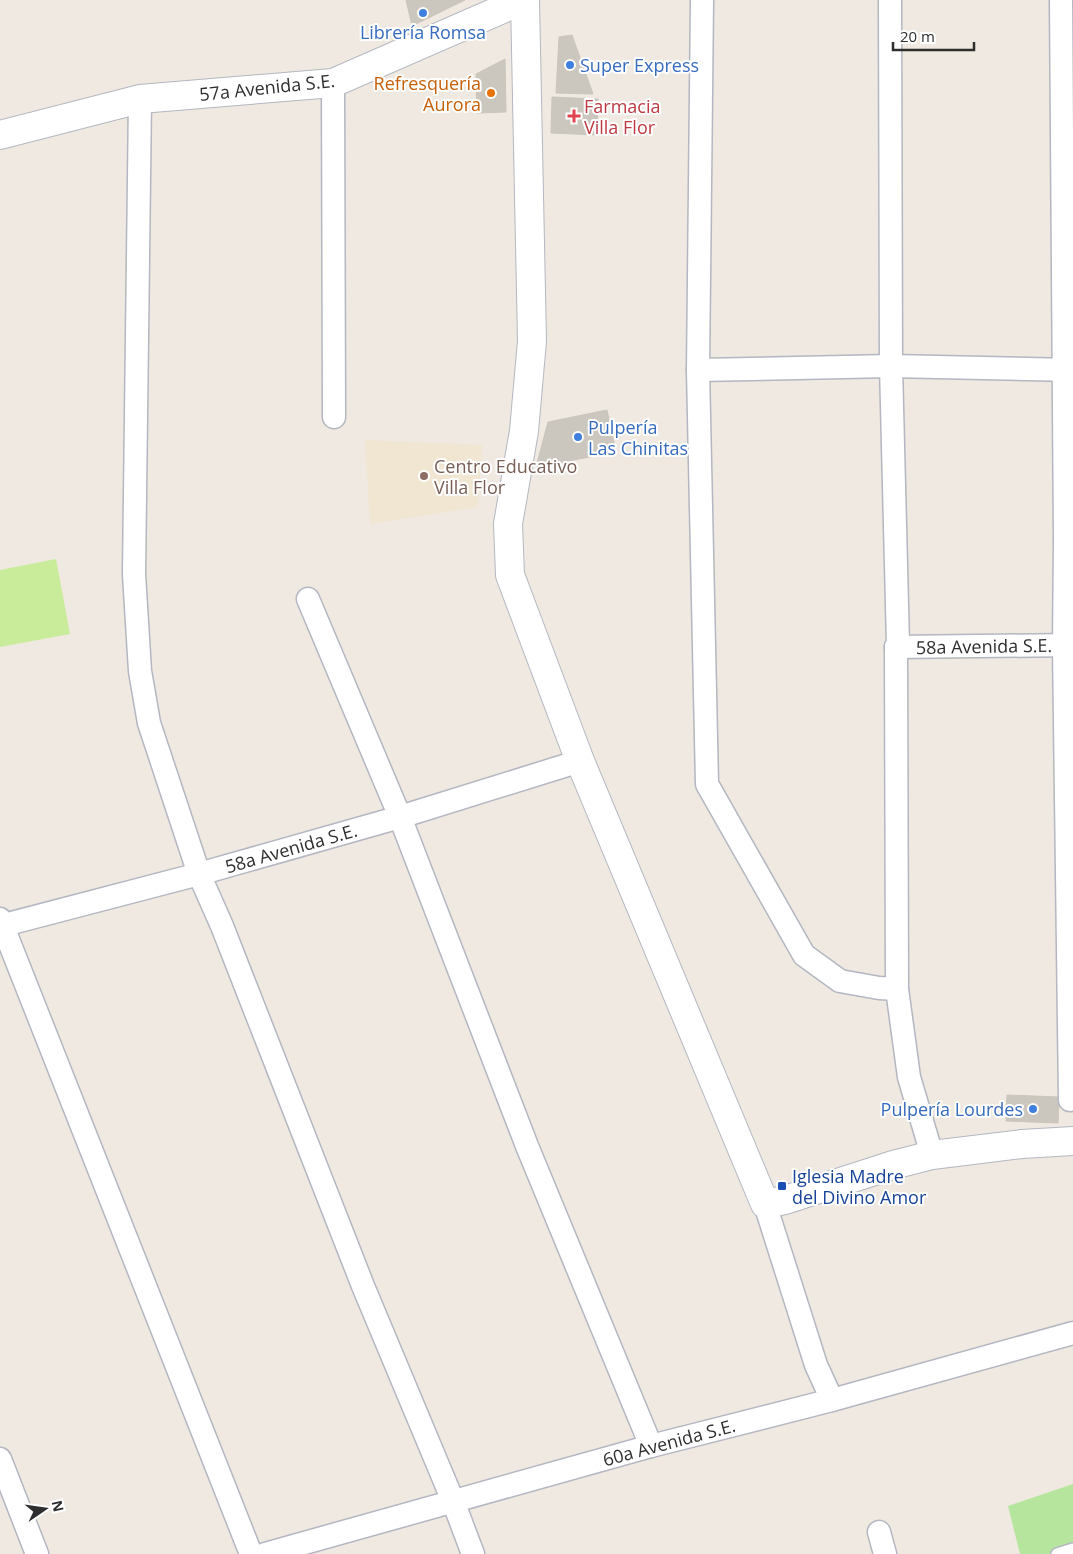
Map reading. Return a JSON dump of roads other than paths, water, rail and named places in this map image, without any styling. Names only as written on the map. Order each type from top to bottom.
[{"type":"street","name":"57a Avenida S.E.","points":[[0,135],[140,98],[333,83],[524,0]]},
{"type":"street","points":[[524,0],[532,341],[524,431],[508,524],[510,575],[580,760],[765,1204],[816,1365],[832,1400]]},
{"type":"street","points":[[702,0],[698,370],[708,784],[804,955],[840,981],[879,988],[897,989]]},
{"type":"street","points":[[890,0],[891,366],[898,645],[896,647],[897,989],[909,1077],[932,1155]]},
{"type":"street","points":[[1062,0],[1068,370],[1065,540],[1068,645],[1070,1100]]},
{"type":"street","points":[[333,83],[334,417]]},
{"type":"street","points":[[140,98],[134,574],[140,671],[149,723],[199,874],[222,926],[363,1286],[453,1501],[473,1554]]},
{"type":"street","points":[[698,370],[891,366],[1068,370]]},
{"type":"street","points":[[308,599],[400,817],[527,1146],[651,1446]]},
{"type":"street","name":"58a Avenida S.E.","points":[[896,647],[1068,645]]},
{"type":"street","name":"58a Avenida S.E.","points":[[1,923],[199,874],[400,817],[580,760]]},
{"type":"street","points":[[1,923],[251,1554]]},
{"type":"street","points":[[765,1204],[785,1200],[894,1165],[932,1155],[1022,1144],[1073,1141]]},
{"type":"street","name":"60a Avenida S.E.","points":[[265,1554],[651,1446],[832,1400],[1073,1333]]},
{"type":"street","points":[[0,1459],[37,1554]]},
{"type":"street","points":[[879,1532],[885,1554]]},
{"type":"lane","points":[[1057,1554],[1073,1549]]},
{"type":"place","name":"Librería Romsa","points":[[423,13]]},
{"type":"place","name":"Super Express","points":[[570,65]]},
{"type":"place","name":"Refresquería Aurora","points":[[491,93]]},
{"type":"place","name":"Farmacia Villa Flor","points":[[574,116]]},
{"type":"place","name":"Pulpería Las Chinitas","points":[[578,437]]},
{"type":"place","name":"Centro Educativo Villa Flor","points":[[424,476]]},
{"type":"place","name":"Pulpería Lourdes","points":[[1033,1109]]},
{"type":"place","name":"Iglesia Madre del Divino Amor","points":[[782,1186]]}]
